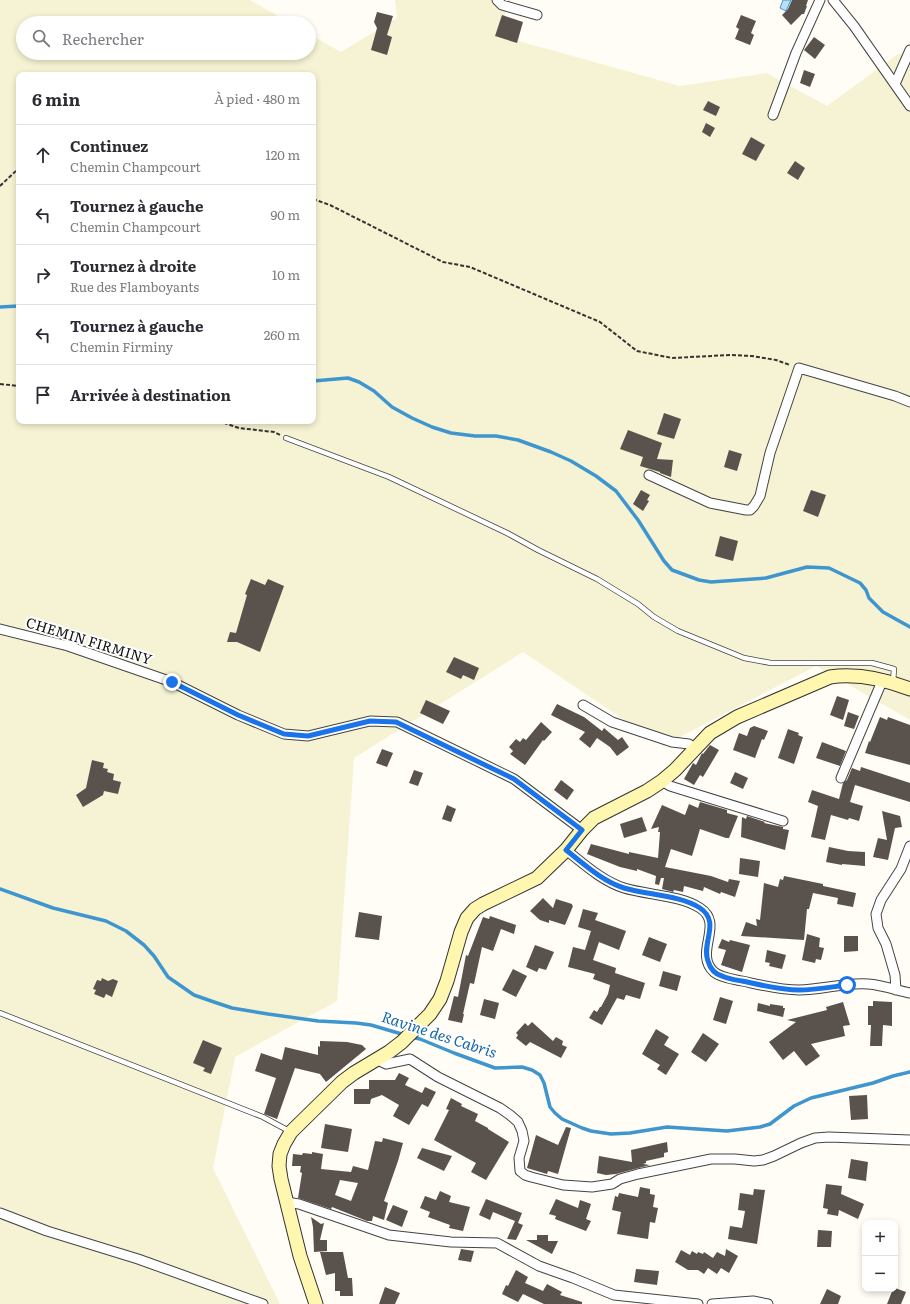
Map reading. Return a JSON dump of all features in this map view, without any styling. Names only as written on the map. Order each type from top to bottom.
[{"type":"main road","points":[[316,1304],[300,1256],[286,1202],[279,1166],[280,1154],[284,1144],[291,1132],[342,1082],[354,1073],[384,1056],[430,1014],[440,999],[447,981],[461,932],[468,918],[475,909],[537,878],[566,850],[594,818],[647,791],[662,781],[675,770],[694,748],[710,733],[737,717],[830,677],[843,675],[864,676],[888,681],[910,689]]},
{"type":"street","points":[[497,0],[502,5],[537,15]]},
{"type":"street","points":[[773,115],[796,53],[820,0]]},
{"type":"street","points":[[833,0],[854,26],[910,106]]},
{"type":"street","points":[[895,84],[910,50]]},
{"type":"street","points":[[649,475],[710,503],[750,510],[760,496],[770,453],[799,368],[910,402]]},
{"type":"street","name":"CHEMIN FIRMINY","points":[[0,629],[68,646],[172,682],[238,715],[284,734],[308,736],[370,721],[396,722],[514,779],[582,830]]},
{"type":"street","points":[[841,778],[888,681]]},
{"type":"street","points":[[583,705],[612,722],[672,742],[688,744],[694,748]]},
{"type":"street","points":[[662,781],[670,786],[783,821]]},
{"type":"street","points":[[896,990],[895,975],[886,944],[878,928],[876,914],[881,900],[902,869],[910,846]]},
{"type":"street","points":[[566,850],[610,882],[624,888],[673,899],[701,909],[706,914],[711,926],[706,951],[708,962],[713,971],[721,976],[775,988],[798,990],[868,984],[910,993]]},
{"type":"street","points":[[384,1056],[386,1064],[410,1059],[438,1077],[500,1108],[510,1115],[518,1122],[524,1141],[519,1158],[520,1171],[531,1177],[563,1185],[592,1187],[612,1184],[620,1179],[638,1174],[710,1159],[763,1160],[815,1138],[829,1137],[910,1140]]},
{"type":"street","points":[[286,1202],[299,1204],[389,1235],[452,1242],[497,1243],[539,1266],[614,1294],[698,1304]]},
{"type":"street","points":[[0,1213],[47,1231],[146,1261],[264,1304]]},
{"type":"street","points":[[712,1304],[753,1301],[768,1304]]},
{"type":"lane","points":[[286,438],[389,477],[507,533],[597,580],[638,604],[654,617],[678,631],[744,658],[771,663],[872,663],[894,669],[888,681]]},
{"type":"lane","points":[[0,1013],[263,1117],[291,1132]]},
{"type":"path","points":[[0,186],[16,171]]},
{"type":"path","points":[[316,200],[330,205],[443,262],[470,267],[600,322],[637,351],[672,358],[730,355],[752,356],[776,360],[799,368]]},
{"type":"path","points":[[0,384],[16,386]]},
{"type":"path","points":[[227,424],[239,428],[274,432],[286,438]]},
{"type":"shaded area","points":[[0,0],[250,0],[278,16],[16,16],[16,60],[316,60],[316,38],[341,52],[397,18],[395,0],[511,0],[497,35],[680,86],[767,73],[827,106],[898,54],[910,52],[910,720],[816,666],[663,746],[523,652],[354,758],[337,1001],[235,1057],[213,1168],[280,1304],[0,1304]]},
{"type":"water","points":[[783,0],[791,0],[786,11],[780,8]]},
{"type":"building","points":[[792,0],[808,0],[804,14],[802,14],[791,25],[782,15],[788,9]]},
{"type":"building","points":[[377,12],[393,16],[387,35],[392,37],[387,55],[371,50],[377,28],[374,22]]},
{"type":"building","points":[[502,15],[523,22],[517,43],[495,36]]},
{"type":"building","points":[[741,15],[756,21],[751,33],[754,35],[750,45],[735,39],[739,29],[736,27]]},
{"type":"building","points":[[814,37],[825,45],[815,59],[804,50]]},
{"type":"building","points":[[804,70],[815,74],[810,87],[800,83]]},
{"type":"building","points":[[708,101],[720,107],[716,116],[703,110]]},
{"type":"building","points":[[706,123],[715,128],[710,137],[702,132]]},
{"type":"building","points":[[751,137],[765,145],[756,161],[742,154]]},
{"type":"building","points":[[795,161],[805,168],[798,180],[787,173]]},
{"type":"building","points":[[664,413],[681,419],[674,439],[657,434]]},
{"type":"building","points":[[628,430],[662,443],[657,459],[673,460],[671,477],[640,466],[643,457],[620,449]]},
{"type":"building","points":[[729,450],[742,454],[737,471],[724,467]]},
{"type":"building","points":[[641,490],[650,495],[647,500],[649,501],[643,511],[633,504]]},
{"type":"building","points":[[811,490],[826,495],[818,517],[803,511]]},
{"type":"building","points":[[720,536],[738,541],[733,561],[715,556]]},
{"type":"building","points":[[251,579],[265,585],[268,579],[284,586],[260,652],[237,642],[227,642],[230,632],[236,633],[247,595],[245,594]]},
{"type":"building","points":[[454,657],[479,668],[474,680],[463,675],[461,679],[446,672]]},
{"type":"building","points":[[837,696],[849,700],[843,720],[830,715]]},
{"type":"building","points":[[426,700],[450,711],[443,724],[420,713]]},
{"type":"building","points":[[557,704],[584,717],[602,731],[604,728],[618,740],[622,737],[629,747],[617,756],[610,747],[597,738],[590,748],[579,739],[585,732],[551,715]]},
{"type":"building","points":[[848,712],[859,716],[854,729],[844,726]]},
{"type":"building","points":[[880,717],[887,720],[888,717],[910,725],[910,765],[865,753]]},
{"type":"building","points":[[541,722],[552,732],[544,741],[543,740],[525,765],[510,754],[513,751],[509,747],[516,739],[520,742],[523,738],[526,740]]},
{"type":"building","points":[[754,726],[768,731],[764,740],[762,739],[755,758],[733,750],[739,733],[747,736],[750,728]]},
{"type":"building","points":[[788,729],[799,733],[798,735],[803,737],[794,764],[778,758]]},
{"type":"building","points":[[822,742],[846,751],[840,766],[816,758]]},
{"type":"building","points":[[710,745],[719,750],[703,777],[700,775],[694,785],[684,779],[693,763],[696,765],[702,753],[703,754]]},
{"type":"building","points":[[382,749],[393,753],[387,767],[376,763]]},
{"type":"building","points":[[92,760],[104,763],[103,768],[108,769],[107,772],[114,774],[113,780],[121,782],[118,794],[104,791],[103,795],[83,807],[76,795],[86,788]]},
{"type":"building","points":[[861,767],[910,783],[910,802],[855,785],[850,802],[863,806],[859,821],[849,818],[848,820],[831,815],[825,840],[811,837],[818,806],[808,802],[812,790],[839,799],[843,783],[847,780],[852,768],[860,771]]},
{"type":"building","points":[[414,770],[423,773],[418,786],[409,783]]},
{"type":"building","points":[[735,772],[748,778],[743,789],[730,783]]},
{"type":"building","points":[[561,780],[574,790],[567,800],[554,790]]},
{"type":"building","points":[[700,802],[727,810],[727,813],[738,816],[729,838],[700,829],[692,856],[671,849],[665,867],[711,876],[728,882],[729,879],[740,881],[735,897],[721,892],[720,894],[704,887],[703,891],[684,886],[683,892],[674,890],[673,892],[662,889],[664,878],[661,878],[659,885],[655,884],[656,876],[637,869],[637,871],[620,867],[587,854],[591,844],[629,854],[629,852],[658,858],[659,827],[651,829],[662,805],[685,815],[689,804],[698,808]]},
{"type":"building","points":[[447,805],[456,809],[451,822],[442,819]]},
{"type":"building","points":[[882,811],[900,816],[902,827],[895,828],[888,860],[873,857],[878,838],[887,840]]},
{"type":"building","points":[[747,816],[765,822],[764,823],[783,827],[783,829],[789,830],[785,850],[741,837],[742,817],[746,819]]},
{"type":"building","points":[[642,817],[647,831],[624,838],[620,824]]},
{"type":"building","points":[[829,847],[848,851],[865,852],[865,866],[842,865],[826,862]]},
{"type":"building","points":[[740,858],[760,861],[758,877],[739,874]]},
{"type":"building","points":[[784,876],[856,893],[853,907],[837,904],[838,898],[813,893],[809,909],[807,909],[804,940],[741,936],[746,922],[757,926],[756,919],[760,920],[764,883],[778,887],[780,879],[783,880]]},
{"type":"building","points":[[543,898],[553,908],[556,899],[572,904],[573,906],[565,925],[549,920],[549,923],[540,920],[530,911]]},
{"type":"building","points":[[583,909],[598,913],[595,920],[626,931],[619,950],[599,942],[593,960],[616,968],[615,973],[645,983],[640,999],[626,995],[624,1000],[617,998],[602,1025],[589,1018],[594,1010],[597,1012],[601,1007],[608,994],[610,985],[593,979],[595,974],[568,967],[573,947],[585,950],[591,931],[578,927]]},
{"type":"building","points":[[359,912],[382,916],[379,940],[355,937]]},
{"type":"building","points":[[490,916],[516,925],[514,934],[501,929],[493,951],[482,947],[474,984],[470,983],[462,1023],[448,1020],[454,996],[458,997],[466,955],[468,956],[483,917],[489,919]]},
{"type":"building","points":[[807,934],[820,938],[819,947],[824,948],[821,960],[816,959],[815,963],[802,960]]},
{"type":"building","points":[[844,936],[858,936],[858,951],[844,952]]},
{"type":"building","points":[[649,937],[667,944],[660,962],[642,955]]},
{"type":"building","points":[[722,939],[729,942],[730,940],[750,945],[742,972],[721,965],[726,950],[718,948]]},
{"type":"building","points":[[535,945],[554,952],[546,970],[539,968],[537,972],[526,967]]},
{"type":"building","points":[[767,950],[786,955],[782,969],[769,966],[770,963],[765,962]]},
{"type":"building","points":[[513,969],[527,976],[516,997],[502,990]]},
{"type":"building","points":[[663,971],[681,976],[677,991],[659,986]]},
{"type":"building","points":[[102,978],[108,981],[113,979],[118,981],[112,997],[106,994],[104,998],[94,994],[96,990],[93,989],[97,980],[101,981]]},
{"type":"building","points":[[720,997],[733,1001],[726,1024],[713,1020]]},
{"type":"building","points":[[484,999],[499,1003],[495,1019],[480,1015]]},
{"type":"building","points":[[873,1001],[892,1002],[892,1026],[883,1025],[882,1046],[870,1046],[871,1025],[868,1025],[868,1006],[873,1006]]},
{"type":"building","points":[[843,1002],[850,1025],[843,1026],[845,1036],[811,1044],[820,1056],[806,1066],[794,1051],[783,1060],[769,1042],[796,1022],[787,1020],[827,1010],[826,1007]]},
{"type":"building","points":[[758,1003],[770,1006],[770,1004],[783,1006],[783,1008],[785,1008],[783,1017],[757,1011]]},
{"type":"building","points":[[532,1022],[553,1041],[556,1037],[563,1041],[562,1045],[567,1047],[561,1058],[530,1042],[526,1046],[516,1038],[518,1035],[516,1033],[525,1023],[528,1026]]},
{"type":"building","points":[[656,1029],[669,1037],[664,1045],[679,1054],[666,1075],[657,1069],[660,1065],[642,1054]]},
{"type":"building","points":[[703,1033],[719,1044],[706,1062],[691,1052]]},
{"type":"building","points":[[203,1040],[222,1048],[211,1074],[203,1071],[205,1068],[193,1063]]},
{"type":"building","points":[[320,1041],[347,1042],[362,1045],[366,1049],[326,1082],[320,1074],[295,1068],[277,1119],[264,1114],[276,1078],[255,1071],[261,1053],[282,1060],[285,1047],[318,1055],[318,1046],[320,1047]]},
{"type":"building","points":[[399,1073],[409,1078],[405,1085],[422,1093],[425,1087],[436,1092],[428,1107],[422,1104],[409,1125],[393,1116],[399,1105],[382,1095],[371,1099],[370,1104],[354,1104],[354,1089],[369,1089],[369,1080],[395,1080]]},
{"type":"building","points":[[867,1095],[868,1119],[851,1120],[849,1096]]},
{"type":"building","points":[[451,1098],[462,1104],[461,1106],[478,1114],[475,1121],[509,1142],[486,1180],[471,1172],[476,1163],[434,1140],[449,1110],[446,1109]]},
{"type":"building","points":[[325,1124],[352,1129],[348,1152],[321,1148]]},
{"type":"building","points":[[566,1127],[571,1128],[558,1174],[548,1171],[547,1174],[527,1168],[536,1135],[558,1145]]},
{"type":"building","points":[[383,1138],[403,1143],[384,1201],[388,1203],[384,1220],[373,1216],[372,1221],[367,1221],[332,1207],[331,1209],[298,1198],[302,1173],[300,1172],[301,1166],[292,1166],[293,1154],[312,1154],[312,1152],[323,1154],[321,1169],[351,1172],[353,1166],[368,1170],[375,1141],[382,1142]],"holes":[[[340,1180],[358,1183],[351,1201],[335,1195]]]},
{"type":"building","points":[[667,1142],[668,1152],[664,1153],[664,1157],[646,1161],[646,1163],[643,1164],[650,1165],[616,1174],[606,1175],[597,1173],[599,1156],[632,1162],[631,1150]]},
{"type":"building","points":[[422,1148],[452,1156],[444,1171],[417,1158]]},
{"type":"building","points":[[851,1159],[868,1162],[866,1181],[848,1178]]},
{"type":"building","points":[[826,1184],[842,1186],[841,1194],[864,1204],[858,1219],[839,1210],[838,1216],[827,1214],[828,1209],[823,1208]]},
{"type":"building","points":[[640,1187],[650,1189],[650,1194],[655,1195],[653,1207],[658,1208],[655,1223],[650,1222],[648,1239],[617,1234],[621,1212],[612,1210],[615,1196],[618,1197],[619,1193],[638,1197]]},
{"type":"building","points":[[754,1189],[765,1190],[757,1244],[728,1239],[730,1226],[742,1228],[745,1211],[738,1210],[740,1193],[753,1195]]},
{"type":"building","points":[[440,1191],[451,1196],[449,1202],[470,1207],[463,1231],[449,1228],[450,1225],[428,1217],[430,1212],[420,1208],[425,1196],[436,1200]]},
{"type":"building","points":[[486,1199],[522,1213],[518,1223],[523,1225],[516,1240],[507,1239],[515,1221],[493,1212],[490,1220],[479,1215]]},
{"type":"building","points":[[556,1199],[578,1208],[580,1200],[591,1204],[586,1219],[591,1221],[586,1231],[555,1219],[556,1216],[549,1214]]},
{"type":"building","points":[[393,1205],[408,1211],[402,1227],[386,1220]]},
{"type":"building","points":[[311,1217],[321,1224],[324,1223],[320,1240],[327,1240],[327,1251],[314,1252]]},
{"type":"building","points":[[818,1230],[832,1231],[831,1247],[817,1247]]},
{"type":"building","points":[[537,1235],[548,1235],[548,1241],[558,1241],[552,1254],[526,1240],[537,1240]]},
{"type":"building","points":[[461,1249],[474,1251],[471,1262],[458,1260]]},
{"type":"building","points":[[726,1249],[738,1256],[729,1273],[721,1268],[717,1274],[708,1268],[704,1274],[698,1270],[688,1270],[675,1262],[681,1250],[690,1255],[692,1251],[697,1254],[698,1252],[703,1254],[704,1252],[713,1258],[717,1252],[725,1256]]},
{"type":"building","points":[[320,1252],[343,1252],[348,1278],[352,1278],[353,1296],[340,1296],[340,1291],[335,1291],[335,1273],[326,1275]]},
{"type":"building","points":[[636,1269],[659,1271],[657,1285],[634,1282]]},
{"type":"building","points":[[516,1270],[528,1277],[525,1283],[543,1291],[547,1284],[562,1292],[560,1295],[582,1302],[582,1304],[544,1304],[523,1294],[518,1302],[502,1294]]},
{"type":"building","points":[[385,1287],[400,1293],[395,1304],[379,1304]]},
{"type":"building","points":[[827,1289],[841,1296],[838,1304],[820,1304]]},
{"type":"building","points":[[898,1289],[906,1292],[901,1304],[887,1304],[892,1292],[898,1292]]},
{"type":"waterway","points":[[0,307],[16,306]]},
{"type":"waterway","points":[[316,381],[348,378],[359,382],[374,391],[392,407],[432,427],[451,433],[475,436],[496,436],[518,440],[571,461],[596,476],[616,491],[638,520],[664,561],[672,570],[699,580],[711,582],[766,578],[807,567],[829,568],[860,583],[866,590],[869,598],[883,612],[910,627]]},
{"type":"waterway","name":"Ravine des Cabris","points":[[0,889],[53,908],[106,921],[126,931],[144,945],[154,956],[168,977],[194,995],[232,1008],[318,1021],[371,1025],[405,1035]]},
{"type":"waterway","name":"Ravine des Cabris","points":[[411,1037],[420,1039],[495,1068],[522,1067],[532,1070],[540,1075],[544,1083],[550,1107],[562,1119],[591,1131],[611,1134],[630,1133],[667,1127],[727,1131],[760,1127],[770,1124],[794,1106],[811,1098],[873,1083],[910,1072]]},
{"type":"route","points":[[172,682],[238,715],[284,734],[308,736],[370,721],[396,722],[514,779],[582,830],[566,850],[610,882],[624,888],[673,899],[701,909],[706,914],[711,926],[706,951],[708,962],[713,971],[721,976],[775,988],[798,990],[821,989],[847,985]]}]
